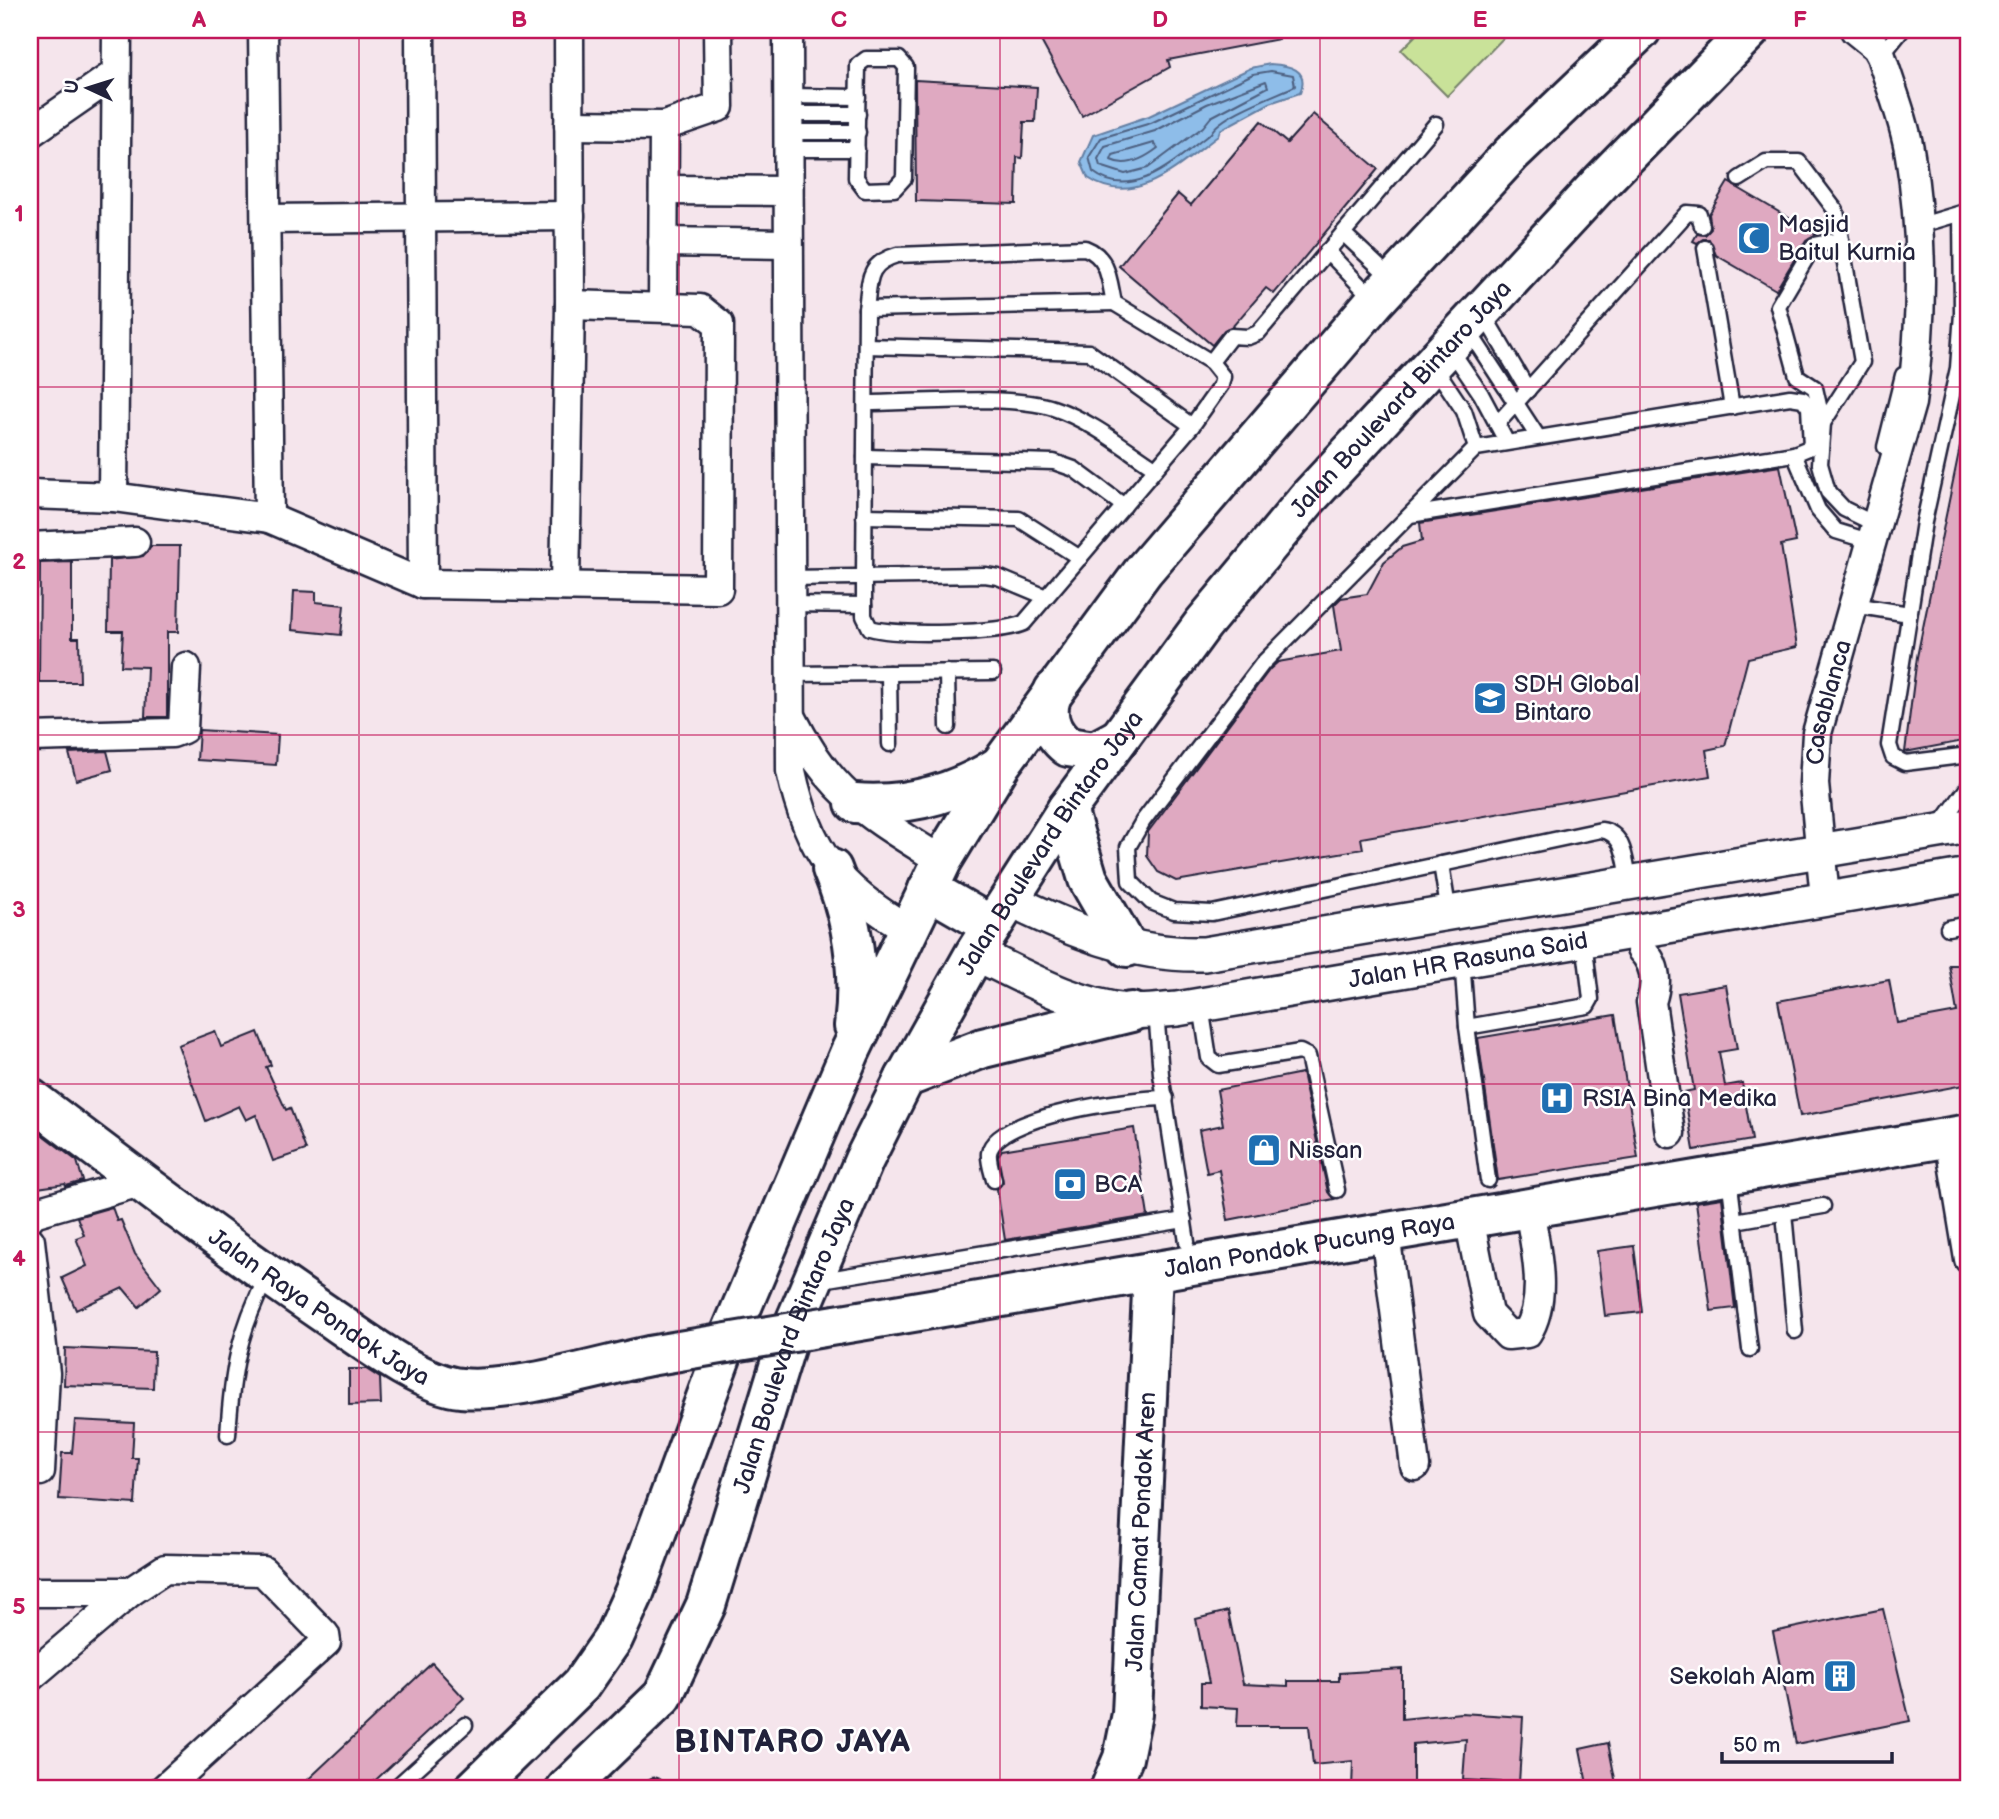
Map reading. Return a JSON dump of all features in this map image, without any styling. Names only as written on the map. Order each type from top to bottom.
[{"type":"main road","points":[[474,1789],[581,1685],[613,1639],[634,1593],[719,1361],[850,1052],[935,875],[1001,764],[1144,570],[1384,291],[1512,153],[1641,30]]},
{"type":"main road","name":"Jalan Boulevard Bintaro Jaya","points":[[566,1789],[663,1696],[701,1617],[774,1378],[810,1282],[864,1160],[905,1078],[992,926],[1067,809],[1169,668],[1263,550],[1457,337],[1750,30]]},
{"type":"main road","points":[[1054,690],[1048,707],[1050,726],[1068,747],[1095,751],[1119,738]]},
{"type":"main road","points":[[855,803],[894,803],[933,796],[967,784],[1001,764]]},
{"type":"main road","points":[[1067,809],[1088,879],[1127,947]]},
{"type":"main road","points":[[832,869],[846,905],[854,944],[857,999],[850,1052]]},
{"type":"main road","points":[[935,875],[992,926]]},
{"type":"main road","points":[[905,1078],[983,1048],[1143,1011]]},
{"type":"main road","name":"Jalan Raya Pondok Jaya","points":[[30,1098],[268,1275],[393,1359],[460,1389],[510,1385],[649,1356]]},
{"type":"main road","points":[[814,1137],[833,1124],[849,1126],[861,1136],[864,1160]]},
{"type":"main road","name":"Jalan Pondok Pucung Raya","points":[[649,1356],[1959,1136]]},
{"type":"main road","name":"Jalan Camat Pondok Aren","points":[[1110,1789],[1123,1758],[1132,1713],[1153,1271]]},
{"type":"street","points":[[113,497],[117,30]]},
{"type":"street","points":[[263,30],[268,518]]},
{"type":"street","points":[[420,30],[423,584]]},
{"type":"street","points":[[565,586],[570,305],[569,30]]},
{"type":"street","points":[[569,125],[664,126],[719,107],[718,30]]},
{"type":"street","points":[[788,30],[791,771],[795,792],[811,833],[832,869],[859,898],[908,929]]},
{"type":"street","name":"Casablanca","points":[[1825,898],[1814,784],[1817,733],[1911,403],[1919,346],[1918,226],[1910,152],[1873,41]]},
{"type":"street","points":[[30,133],[115,74]]},
{"type":"street","points":[[663,307],[664,126]]},
{"type":"street","points":[[664,190],[788,191]]},
{"type":"street","points":[[266,219],[570,216]]},
{"type":"street","points":[[663,242],[788,244]]},
{"type":"street","points":[[30,494],[113,497],[268,518],[423,584],[718,589],[719,324],[700,309],[570,305]]},
{"type":"street","points":[[30,547],[135,542]]},
{"type":"street","points":[[30,737],[173,733],[183,729],[186,667]]},
{"type":"street","points":[[789,712],[818,765],[855,803],[935,875]]},
{"type":"street","name":"Jalan HR Rasuna Said","points":[[992,926],[1054,920],[1127,947],[1162,953],[1204,954],[1969,826]]},
{"type":"street","name":"Jalan HR Rasuna Said","points":[[992,926],[1074,997],[1143,1011],[1201,1006],[1584,940],[1640,940],[1825,898],[1969,874]]},
{"type":"street","points":[[1427,966],[1435,916]]},
{"type":"street","points":[[1640,940],[1637,963],[1642,991],[1651,1002],[1670,1133]]},
{"type":"street","points":[[1959,1136],[1969,1259]]},
{"type":"street","points":[[31,1214],[140,1182]]},
{"type":"street","points":[[1469,1218],[1488,1314],[1508,1335],[1527,1333],[1537,1318],[1538,1287],[1529,1208]]},
{"type":"street","points":[[1385,1232],[1415,1466]]},
{"type":"street","points":[[30,1241],[45,1373],[40,1471]]},
{"type":"street","points":[[30,1676],[130,1592],[165,1569],[259,1569],[325,1635],[326,1642],[164,1789]]},
{"type":"street","points":[[30,1592],[130,1592]]},
{"type":"lane","points":[[1873,41],[1902,30]]},
{"type":"lane","points":[[861,61],[902,61],[907,71],[904,178],[900,186],[873,191],[861,188],[856,178],[858,114],[861,61]]},
{"type":"lane","points":[[788,123],[858,97]]},
{"type":"lane","points":[[788,123],[858,114]]},
{"type":"lane","points":[[788,123],[858,132]]},
{"type":"lane","points":[[788,123],[857,149]]},
{"type":"lane","points":[[1211,362],[1231,335],[1248,337],[1258,333],[1436,124]]},
{"type":"lane","points":[[1738,178],[1766,162],[1798,162],[1836,211],[1863,362],[1823,423]]},
{"type":"lane","points":[[1497,424],[1687,213],[1699,214],[1702,226]]},
{"type":"lane","points":[[1918,226],[1965,213],[1962,313],[1958,368],[1924,522],[1889,745],[1893,757],[1905,763],[1969,755]]},
{"type":"lane","points":[[1343,233],[1384,291]]},
{"type":"lane","points":[[1841,240],[1814,245],[1778,306],[1797,376],[1815,388],[1823,423],[1820,464],[1828,492],[1844,509],[1876,527]]},
{"type":"lane","points":[[866,309],[1114,303],[1211,362],[1223,377],[1223,382],[1192,426],[1024,623],[1009,629],[959,632],[874,630],[864,622],[866,309],[871,272],[880,260],[897,255],[1085,248],[1097,253],[1105,262],[1114,303]]},
{"type":"lane","points":[[1705,248],[1731,407]]},
{"type":"lane","points":[[1327,251],[1384,291]]},
{"type":"lane","points":[[1457,337],[1528,390]]},
{"type":"lane","points":[[1457,337],[1516,404],[1538,437]]},
{"type":"lane","points":[[1457,337],[1481,394],[1506,441]]},
{"type":"lane","points":[[1457,337],[1464,411],[1476,448]]},
{"type":"lane","points":[[866,346],[1089,352],[1192,426]]},
{"type":"lane","points":[[1410,515],[1794,454],[1811,447],[1809,407],[1803,399],[1790,397],[1476,448],[1344,578],[1263,663],[1143,821],[1128,847],[1130,881],[1151,902],[1174,911],[1212,913],[1601,830],[1612,831],[1619,838],[1630,883]]},
{"type":"lane","points":[[866,403],[1011,402],[1052,407],[1088,425],[1155,468]]},
{"type":"lane","points":[[1794,454],[1809,493],[1836,531],[1876,527]]},
{"type":"lane","points":[[865,457],[1054,462],[1074,469],[1124,506]]},
{"type":"lane","points":[[864,516],[1019,519],[1080,558]]},
{"type":"lane","points":[[789,591],[864,579],[985,575],[998,577],[1046,597]]},
{"type":"lane","points":[[789,591],[864,605]]},
{"type":"lane","points":[[1854,605],[1909,614]]},
{"type":"lane","points":[[789,674],[993,671]]},
{"type":"lane","points":[[947,672],[948,727]]},
{"type":"lane","points":[[889,673],[890,744]]},
{"type":"lane","points":[[1935,832],[1969,786]]},
{"type":"lane","points":[[1435,916],[1441,864]]},
{"type":"lane","points":[[1948,928],[1969,924]]},
{"type":"lane","points":[[1467,1027],[1587,1006],[1591,999],[1584,940]]},
{"type":"lane","points":[[1462,959],[1467,1027],[1488,1180]]},
{"type":"lane","points":[[1201,1006],[1209,1058],[1218,1065],[1300,1052],[1308,1056],[1337,1190]]},
{"type":"lane","points":[[1143,1011],[1166,1098],[1187,1242]]},
{"type":"lane","points":[[994,1180],[989,1153],[992,1145],[1019,1125],[1056,1114],[1142,1098],[1166,1098]]},
{"type":"lane","points":[[1728,1174],[1750,1349]]},
{"type":"lane","points":[[1735,1221],[1823,1206]]},
{"type":"lane","points":[[1784,1213],[1795,1331]]},
{"type":"lane","points":[[810,1282],[1184,1220]]},
{"type":"lane","points":[[228,1435],[236,1352],[247,1319],[268,1275]]},
{"type":"lane","points":[[394,1789],[465,1725]]},
{"type":"green space","points":[[1421,30],[1511,30],[1447,96],[1401,50]]},
{"type":"water","points":[[1270,64],[1296,70],[1302,78],[1300,93],[1270,103],[1220,130],[1218,136],[1157,180],[1123,189],[1106,187],[1088,178],[1081,162],[1093,135],[1149,116],[1251,68]]},
{"type":"building","points":[[1035,30],[1278,30],[1279,39],[1168,60],[1170,67],[1082,116]]},
{"type":"building","points":[[915,80],[1037,87],[1035,122],[1024,122],[1022,158],[1017,157],[1016,204],[916,201]]},
{"type":"building","points":[[1313,114],[1378,169],[1274,294],[1266,288],[1233,326],[1224,330],[1212,345],[1119,266],[1178,194],[1191,205],[1261,121],[1287,143]]},
{"type":"building","name":"Masjid Baitul Kurnia","points":[[1728,182],[1816,234],[1806,240],[1776,290],[1716,255],[1709,239],[1697,243],[1693,241],[1697,234],[1705,235],[1711,229],[1709,214]]},
{"type":"building","points":[[1961,442],[1969,443],[1969,740],[1905,752],[1917,657]]},
{"type":"building","points":[[1780,466],[1796,542],[1781,545],[1797,647],[1748,658],[1725,746],[1706,750],[1710,776],[1361,838],[1363,849],[1176,881],[1158,872],[1147,856],[1148,832],[1270,669],[1278,662],[1341,651],[1334,605],[1341,598],[1367,594],[1384,562],[1402,547],[1422,541],[1420,523]]},
{"type":"building","points":[[151,546],[180,546],[178,632],[167,632],[167,717],[145,717],[147,667],[121,666],[123,631],[108,631],[109,560],[143,556]]},
{"type":"building","points":[[72,562],[72,638],[79,638],[80,682],[39,682],[40,563]]},
{"type":"building","points":[[294,591],[316,592],[316,602],[344,605],[341,635],[292,630]]},
{"type":"building","points":[[199,730],[278,735],[276,765],[197,760]]},
{"type":"building","points":[[107,751],[112,770],[76,780],[69,753]]},
{"type":"building","points":[[1949,965],[1969,965],[1969,1084],[1800,1116],[1778,1001],[1889,980],[1897,1023],[1957,1012]]},
{"type":"building","points":[[1726,985],[1737,1049],[1719,1052],[1725,1086],[1742,1083],[1752,1140],[1694,1150],[1684,1092],[1694,1090],[1678,993]]},
{"type":"building","name":"RSIA Bina Medika","points":[[1615,1015],[1638,1158],[1498,1180],[1478,1038]]},
{"type":"building","points":[[215,1031],[221,1047],[258,1032],[271,1065],[266,1067],[286,1110],[290,1108],[306,1150],[273,1161],[256,1115],[246,1120],[239,1106],[206,1121],[178,1045]]},
{"type":"building","name":"Nissan","points":[[1302,1073],[1328,1192],[1334,1199],[1228,1220],[1219,1170],[1207,1173],[1199,1130],[1223,1125],[1217,1090]]},
{"type":"building","name":"BCA","points":[[1134,1128],[1148,1216],[1005,1240],[997,1189],[1003,1182],[998,1156],[1002,1150]]},
{"type":"building","points":[[40,1133],[77,1161],[83,1181],[66,1186],[30,1189],[30,1137]]},
{"type":"building","points":[[1722,1198],[1735,1308],[1711,1311],[1696,1202]]},
{"type":"building","points":[[112,1207],[117,1221],[121,1220],[135,1254],[161,1288],[139,1307],[123,1288],[76,1310],[62,1278],[87,1266],[76,1238],[84,1235],[77,1217]]},
{"type":"building","points":[[1634,1246],[1642,1312],[1605,1316],[1597,1251]]},
{"type":"building","points":[[65,1348],[154,1352],[153,1388],[64,1385]]},
{"type":"building","points":[[349,1369],[366,1369],[380,1378],[381,1404],[349,1405]]},
{"type":"building","points":[[75,1420],[134,1423],[132,1458],[138,1458],[135,1504],[59,1499],[62,1453],[72,1453]]},
{"type":"building","name":"Sekolah Alam","points":[[1883,1609],[1910,1721],[1796,1744],[1773,1632]]},
{"type":"building","points":[[1228,1611],[1243,1684],[1288,1686],[1288,1681],[1339,1681],[1339,1673],[1402,1669],[1402,1719],[1461,1713],[1523,1717],[1519,1783],[1463,1780],[1466,1739],[1413,1744],[1413,1789],[1352,1789],[1353,1761],[1313,1765],[1309,1726],[1237,1726],[1238,1708],[1201,1706],[1201,1683],[1209,1683],[1196,1619]]},
{"type":"building","points":[[432,1663],[464,1698],[366,1789],[298,1789]]},
{"type":"building","points":[[1608,1743],[1617,1789],[1588,1789],[1580,1749]]},
{"type":"place","name":"Masjid Baitul Kurnia","points":[[1754,238]]},
{"type":"place","name":"SDH Global Bintaro","points":[[1490,698]]},
{"type":"place","name":"RSIA Bina Medika","points":[[1557,1098]]},
{"type":"place","name":"Nissan","points":[[1264,1150]]},
{"type":"place","name":"BCA","points":[[1070,1184]]},
{"type":"place","name":"Sekolah Alam","points":[[1840,1676]]},
{"type":"district","name":"BINTARO JAYA","points":[[793,1741]]}]
